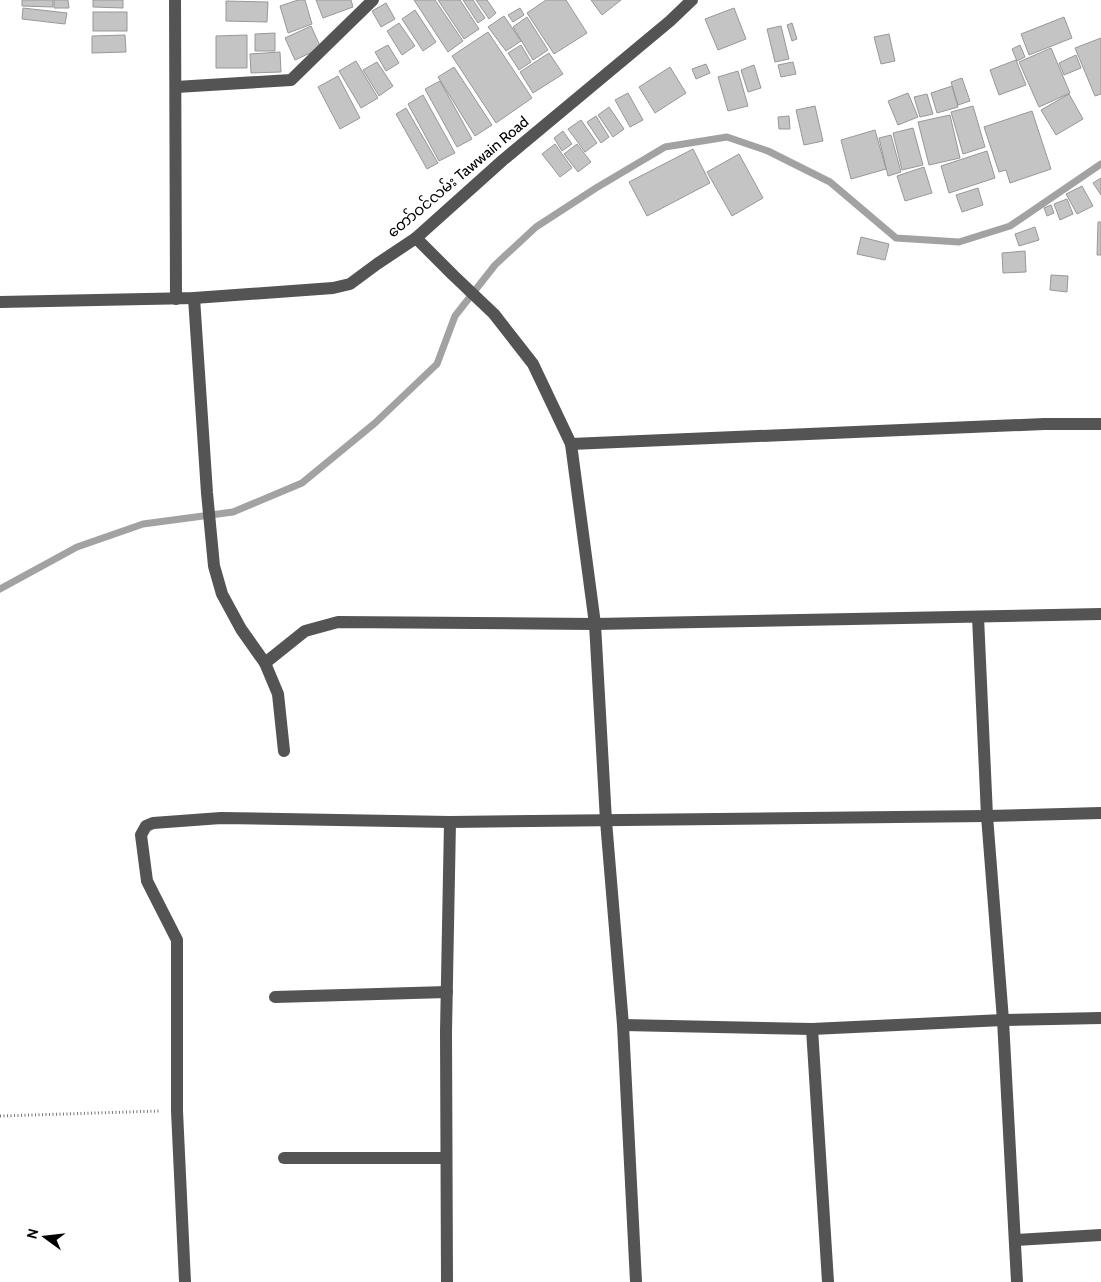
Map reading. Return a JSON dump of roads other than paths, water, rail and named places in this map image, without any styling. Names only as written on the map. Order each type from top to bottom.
[{"type":"street","points":[[175,0],[176,299]]},
{"type":"street","points":[[176,86],[291,80],[373,0]]},
{"type":"street","name":"တော်ဝင်လမ်း Tawwain Road","points":[[0,302],[176,299],[333,288],[350,284],[416,238],[503,160],[670,21],[692,0]]},
{"type":"street","points":[[416,238],[494,314],[532,364],[571,444],[595,624],[606,821],[623,1026],[636,1282]]},
{"type":"street","points":[[194,298],[207,494],[214,566],[222,594],[241,629],[265,663],[278,694],[284,751]]},
{"type":"street","points":[[571,444],[1044,424],[1101,424]]},
{"type":"street","points":[[265,663],[305,631],[338,622],[595,624],[1101,614]]},
{"type":"street","points":[[978,617],[987,816],[1003,1020],[1017,1282]]},
{"type":"street","points":[[185,1282],[177,1111],[177,940],[147,881],[141,835],[146,826],[153,823],[221,818],[450,822],[1101,813]]},
{"type":"street","points":[[447,1282],[447,992],[450,822]]},
{"type":"street","points":[[275,996],[447,992]]},
{"type":"street","points":[[623,1026],[812,1029],[1003,1020],[1101,1018]]},
{"type":"street","points":[[812,1029],[828,1282]]},
{"type":"street","points":[[284,1158],[446,1158]]},
{"type":"street","points":[[1015,1240],[1101,1235]]},
{"type":"waterway","points":[[0,589],[77,547],[143,524],[233,512],[302,483],[375,423],[437,364],[455,316],[495,265],[536,227],[596,188],[665,147],[727,137],[768,151],[830,182],[896,238],[959,242],[1010,226],[1101,164]]}]
